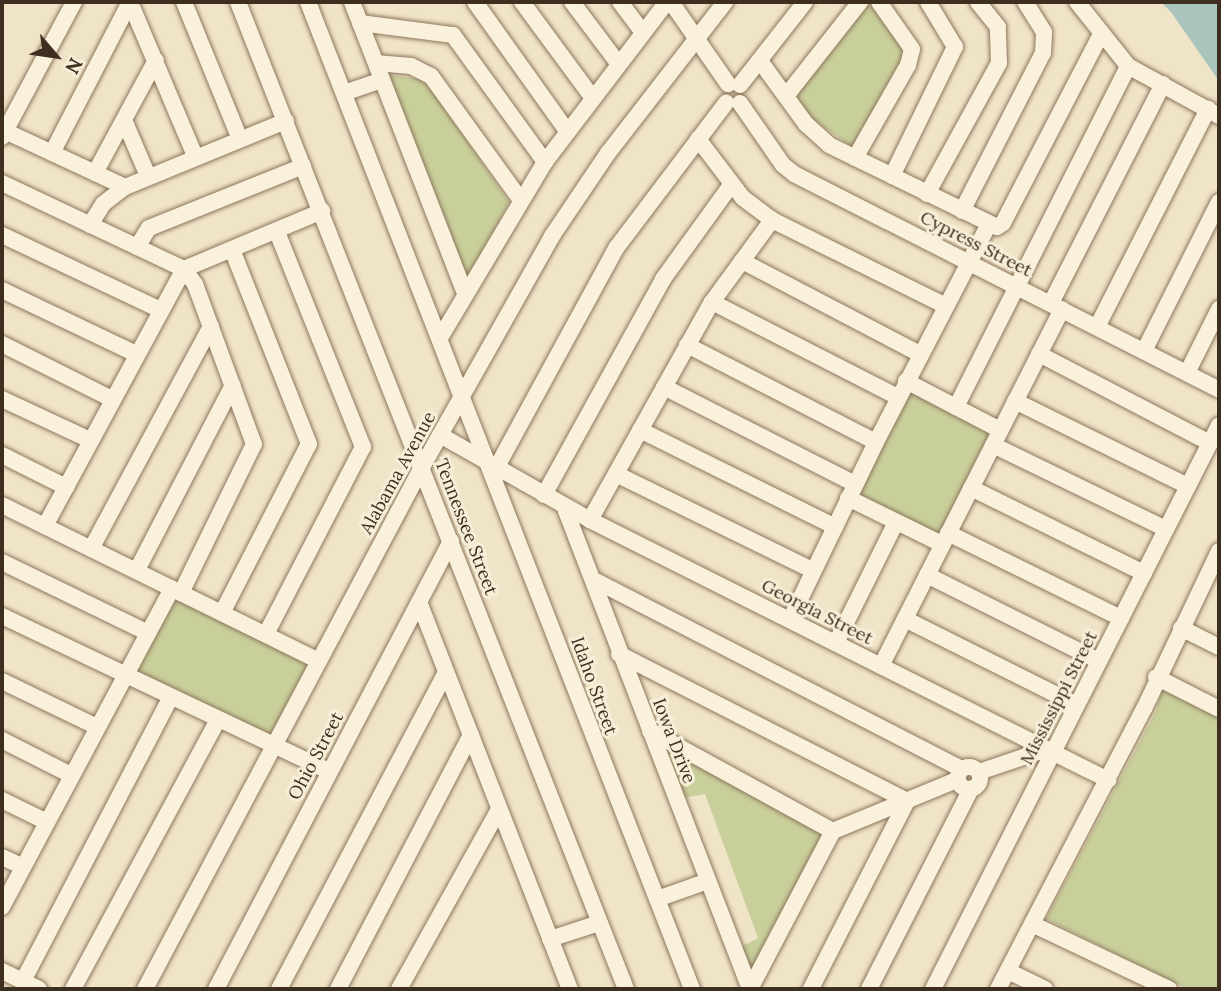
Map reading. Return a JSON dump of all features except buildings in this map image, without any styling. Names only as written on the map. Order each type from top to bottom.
[{"type":"street","points":[[74,2],[4,134],[125,187]]},
{"type":"street","points":[[52,153],[130,2]]},
{"type":"street","points":[[130,2],[195,156]]},
{"type":"street","points":[[184,2],[239,137]]},
{"type":"street","name":"Tennessee Street","points":[[238,2],[626,989]]},
{"type":"street","name":"Idaho Street","points":[[308,2],[462,396],[497,469],[692,989]]},
{"type":"street","points":[[352,2],[466,294]]},
{"type":"street","points":[[475,2],[567,131]]},
{"type":"street","points":[[522,2],[592,97]]},
{"type":"street","points":[[572,2],[618,63]]},
{"type":"street","points":[[620,2],[643,32]]},
{"type":"street","points":[[440,338],[520,199],[545,162],[618,63],[669,2],[734,85]]},
{"type":"street","name":"Alabama Avenue","points":[[145,989],[422,467],[572,204],[725,2]]},
{"type":"street","points":[[497,469],[617,247],[698,139],[733,103],[722,93],[760,61],[805,2]]},
{"type":"street","points":[[786,96],[860,2]]},
{"type":"street","points":[[855,158],[912,49],[879,2]]},
{"type":"street","points":[[892,176],[956,47],[928,2]]},
{"type":"street","points":[[928,194],[999,63],[998,27],[978,2]]},
{"type":"street","points":[[962,211],[1044,52],[1044,32],[1025,2]]},
{"type":"street","points":[[1077,2],[1100,36],[1128,66],[1214,112],[1097,327]]},
{"type":"street","points":[[360,23],[453,35],[545,162]]},
{"type":"street","points":[[790,620],[920,354],[970,262],[995,226],[1100,36]]},
{"type":"street","points":[[95,173],[156,60]]},
{"type":"street","points":[[760,61],[820,137],[855,158],[995,226]]},
{"type":"street","points":[[376,63],[411,66],[431,76],[520,199]]},
{"type":"street","points":[[956,407],[1128,66]]},
{"type":"street","points":[[344,93],[382,80]]},
{"type":"street","points":[[881,666],[1039,354],[1056,306],[1163,84]]},
{"type":"street","name":"Cypress Street","points":[[733,103],[788,170],[1219,390]]},
{"type":"street","points":[[124,120],[148,176]]},
{"type":"street","points":[[90,225],[103,204],[125,187],[239,137],[286,121]]},
{"type":"street","points":[[698,139],[731,185],[772,220],[946,306]]},
{"type":"street","points":[[136,247],[149,228],[303,166]]},
{"type":"street","points":[[2,183],[184,269],[211,327],[254,444],[176,590],[122,676],[2,907]]},
{"type":"street","points":[[544,495],[663,279],[731,185]]},
{"type":"street","points":[[1144,351],[1219,202]]},
{"type":"street","points":[[45,526],[184,269],[322,211]]},
{"type":"street","points":[[590,520],[712,302],[772,220]]},
{"type":"street","points":[[266,634],[363,447],[277,232]]},
{"type":"street","points":[[2,235],[161,310]]},
{"type":"street","points":[[222,613],[309,444],[232,250]]},
{"type":"street","points":[[742,261],[920,354]]},
{"type":"street","points":[[2,290],[136,354]]},
{"type":"street","points":[[712,302],[898,397]]},
{"type":"street","points":[[1187,373],[1219,309]]},
{"type":"street","points":[[91,549],[211,327]]},
{"type":"street","points":[[2,344],[112,399]]},
{"type":"street","points":[[687,345],[876,442]]},
{"type":"street","points":[[1039,354],[1210,443]]},
{"type":"street","points":[[906,382],[956,407],[997,438],[1166,529]]},
{"type":"street","points":[[137,570],[233,385]]},
{"type":"street","points":[[664,387],[852,491],[897,522],[945,539],[1121,618]]},
{"type":"street","points":[[2,399],[90,440]]},
{"type":"street","points":[[1015,401],[1188,486]]},
{"type":"street","name":"Mississippi Street","points":[[933,989],[1050,751],[1077,705],[1219,426]]},
{"type":"street","points":[[640,430],[835,527]]},
{"type":"street","name":"Georgia Street","points":[[438,440],[590,520],[1108,780]]},
{"type":"street","points":[[2,455],[66,487]]},
{"type":"street","points":[[616,474],[814,571]]},
{"type":"street","points":[[971,488],[1144,573]]},
{"type":"street","points":[[2,505],[319,661]]},
{"type":"street","name":"Iowa Drive","points":[[564,506],[750,989]]},
{"type":"street","points":[[836,643],[897,522]]},
{"type":"street","name":"Ohio Street","points":[[215,989],[451,541]]},
{"type":"street","points":[[998,989],[1108,780],[1181,628],[1212,582],[1219,551]]},
{"type":"street","points":[[2,562],[148,633]]},
{"type":"street","points":[[927,575],[1099,661]]},
{"type":"street","points":[[594,580],[963,779]]},
{"type":"street","points":[[419,602],[570,989]]},
{"type":"street","points":[[2,616],[170,699],[329,771]]},
{"type":"street","points":[[905,619],[1077,705]]},
{"type":"street","points":[[1181,628],[1219,647]]},
{"type":"street","points":[[619,654],[906,801]]},
{"type":"street","points":[[279,989],[446,672]]},
{"type":"street","points":[[1156,677],[1219,709]]},
{"type":"street","points":[[2,681],[97,727]]},
{"type":"street","points":[[23,981],[170,699]]},
{"type":"street","points":[[73,989],[218,720]]},
{"type":"street","points":[[649,731],[833,831]]},
{"type":"street","points":[[338,989],[471,735]]},
{"type":"street","points":[[2,740],[72,775]]},
{"type":"street","points":[[869,989],[971,766],[979,772],[1050,751]]},
{"type":"street","points":[[750,989],[833,831],[963,779]]},
{"type":"street","points":[[2,800],[47,822]]},
{"type":"street","points":[[811,989],[906,801]]},
{"type":"street","points":[[399,989],[499,809]]},
{"type":"street","points":[[2,857],[23,867]]},
{"type":"street","points":[[657,899],[708,881]]},
{"type":"street","points":[[550,939],[599,923]]},
{"type":"street","points":[[1032,924],[1169,989]]},
{"type":"street","points":[[2,971],[39,989]]},
{"type":"street","points":[[1008,971],[1045,989]]},
{"type":"green space","points":[[870,6],[879,11],[905,51],[902,63],[853,147],[812,119],[798,100],[798,91],[862,8]]},
{"type":"green space","points":[[388,75],[419,79],[428,85],[509,202],[467,281]]},
{"type":"green space","points":[[908,389],[994,431],[942,538],[856,496]]},
{"type":"green space","points":[[173,596],[308,665],[266,747],[131,678]]},
{"type":"green space","points":[[1162,689],[1219,718],[1219,989],[1187,989],[1046,919],[1156,711]]},
{"type":"green space","points":[[661,743],[824,833],[752,973],[742,946],[758,938],[705,794],[683,798]]},
{"type":"water","points":[[1161,2],[1219,2],[1219,81],[1171,12]]}]
